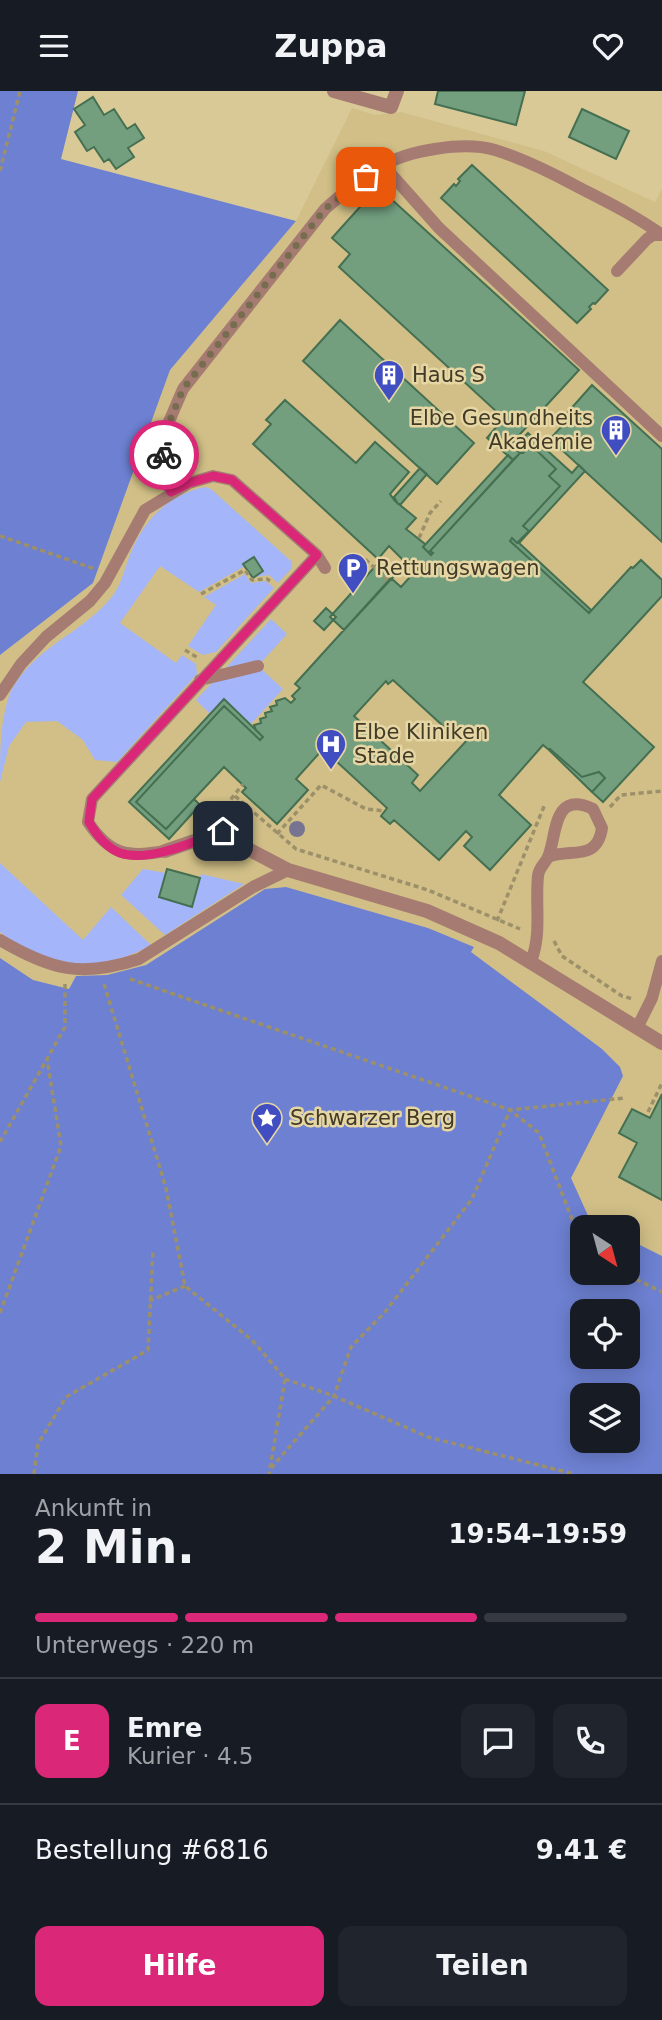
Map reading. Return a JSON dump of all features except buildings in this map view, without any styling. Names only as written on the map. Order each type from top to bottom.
[{"type":"street","points":[[334,91],[391,107],[397,91]]},
{"type":"street","points":[[165,851],[223,831],[247,849],[288,870],[427,911],[499,943],[662,1042]]},
{"type":"lane","points":[[171,492],[166,480],[164,456],[168,425],[183,389],[325,209],[349,188],[383,165],[431,151],[463,146],[493,149],[542,168],[641,220],[662,235]]},
{"type":"lane","points":[[383,165],[439,228],[662,436]]},
{"type":"lane","points":[[617,271],[647,239],[653,235],[662,235]]},
{"type":"lane","points":[[0,695],[21,664],[46,637],[89,601],[110,574],[145,510],[189,483],[213,476],[232,480],[317,555],[325,568]]},
{"type":"lane","points":[[165,851],[137,855],[120,853],[107,844],[89,822],[92,799],[317,555]]},
{"type":"lane","points":[[200,680],[258,666]]},
{"type":"lane","points":[[531,961],[537,945],[538,874],[548,857],[558,816],[575,805],[593,809],[602,828],[598,843],[583,853],[563,852],[548,857]]},
{"type":"lane","points":[[0,940],[36,961],[65,969],[99,969],[139,959],[253,887],[288,870]]},
{"type":"lane","points":[[637,1028],[650,1002],[662,961]]},
{"type":"path","points":[[0,170],[20,91]]},
{"type":"path","points":[[419,538],[430,513],[441,501]]},
{"type":"path","points":[[0,536],[110,574]]},
{"type":"path","points":[[325,568],[366,560],[389,581]]},
{"type":"path","points":[[201,594],[245,570],[252,580],[267,579]]},
{"type":"path","points":[[223,831],[224,808],[243,784]]},
{"type":"path","points":[[277,834],[321,785],[366,809],[385,811]]},
{"type":"path","points":[[621,795],[662,791]]},
{"type":"path","points":[[234,796],[296,849],[428,890],[498,920],[547,801]]},
{"type":"path","points":[[553,938],[562,955],[622,996],[650,1002]]},
{"type":"path","points":[[0,1142],[65,1027],[65,969]]},
{"type":"path","points":[[99,969],[510,1110],[539,1133],[570,1215]]},
{"type":"path","points":[[99,969],[166,1188],[185,1286],[253,1341],[285,1379],[334,1396],[428,1437],[574,1474]]},
{"type":"path","points":[[0,1313],[61,1146],[47,1059]]},
{"type":"path","points":[[648,1112],[662,1083]]},
{"type":"path","points":[[510,1110],[624,1098]]},
{"type":"path","points":[[269,1472],[334,1396],[351,1347],[385,1312],[472,1199],[510,1110]]},
{"type":"path","points":[[34,1474],[38,1444],[66,1398],[148,1350],[153,1250]]},
{"type":"path","points":[[640,1282],[662,1293]]},
{"type":"path","points":[[149,1301],[185,1286]]},
{"type":"path","points":[[269,1472],[285,1379]]},
{"type":"shaded area","points":[[0,91],[78,91],[61,159],[296,221],[170,370],[93,583],[0,655]]},
{"type":"shaded area","name":"Elbe Kliniken Stade","points":[[352,108],[375,115],[401,112],[544,151],[655,202],[662,189],[662,1256],[640,1245],[640,1215],[588,1215],[570,1178],[623,1076],[471,952],[474,947],[428,928],[286,887],[265,889],[146,965],[107,975],[76,976],[69,989],[33,980],[0,958],[0,655],[93,583],[170,370],[296,221]]},
{"type":"shaded area","points":[[205,487],[211,489],[292,562],[292,568],[278,583],[269,575],[255,577],[263,571],[253,557],[245,566],[199,592],[160,566],[120,623],[176,663],[182,655],[196,664],[197,674],[117,762],[95,760],[83,740],[57,721],[26,722],[9,746],[0,782],[4,715],[10,693],[20,677],[31,664],[110,599],[119,586],[140,534],[157,513],[178,497]]},
{"type":"shaded area","points":[[245,574],[251,583],[266,581],[274,588],[216,652],[203,655],[188,646],[216,605],[204,597]]},
{"type":"shaded area","points":[[271,619],[287,634],[258,666],[283,689],[251,724],[224,700],[210,714],[196,700]]},
{"type":"shaded area","points":[[0,863],[83,940],[111,907],[151,945],[132,954],[93,963],[55,960],[36,954],[0,932]]},
{"type":"shaded area","points":[[143,869],[166,873],[159,897],[191,906],[201,874],[244,884],[165,935],[121,895]]},
{"type":"shaded area","points":[[286,887],[428,928],[474,947],[471,952],[602,1049],[620,1067],[623,1076],[571,1178],[588,1215],[570,1215],[570,1285],[640,1285],[640,1245],[662,1256],[662,1474],[0,1474],[0,958],[33,980],[69,989],[76,976],[107,975],[146,965],[265,889]]},
{"type":"way so far","points":[[164,455],[168,425],[183,389],[325,209],[366,177]]},
{"type":"place","name":"Haus S","points":[[389,402]]},
{"type":"place","name":"Elbe Gesundheits Akademie","points":[[616,457]]},
{"type":"place","name":"Rettungswagen","points":[[353,595]]},
{"type":"place","name":"Elbe Kliniken Stade","points":[[331,771]]},
{"type":"place","name":"Schwarzer Berg","points":[[267,1145]]},
{"type":"route","points":[[164,455],[166,480],[171,492],[213,476],[232,480],[317,555],[92,799],[89,813],[89,822],[94,830],[120,853],[152,854],[223,831]]}]
